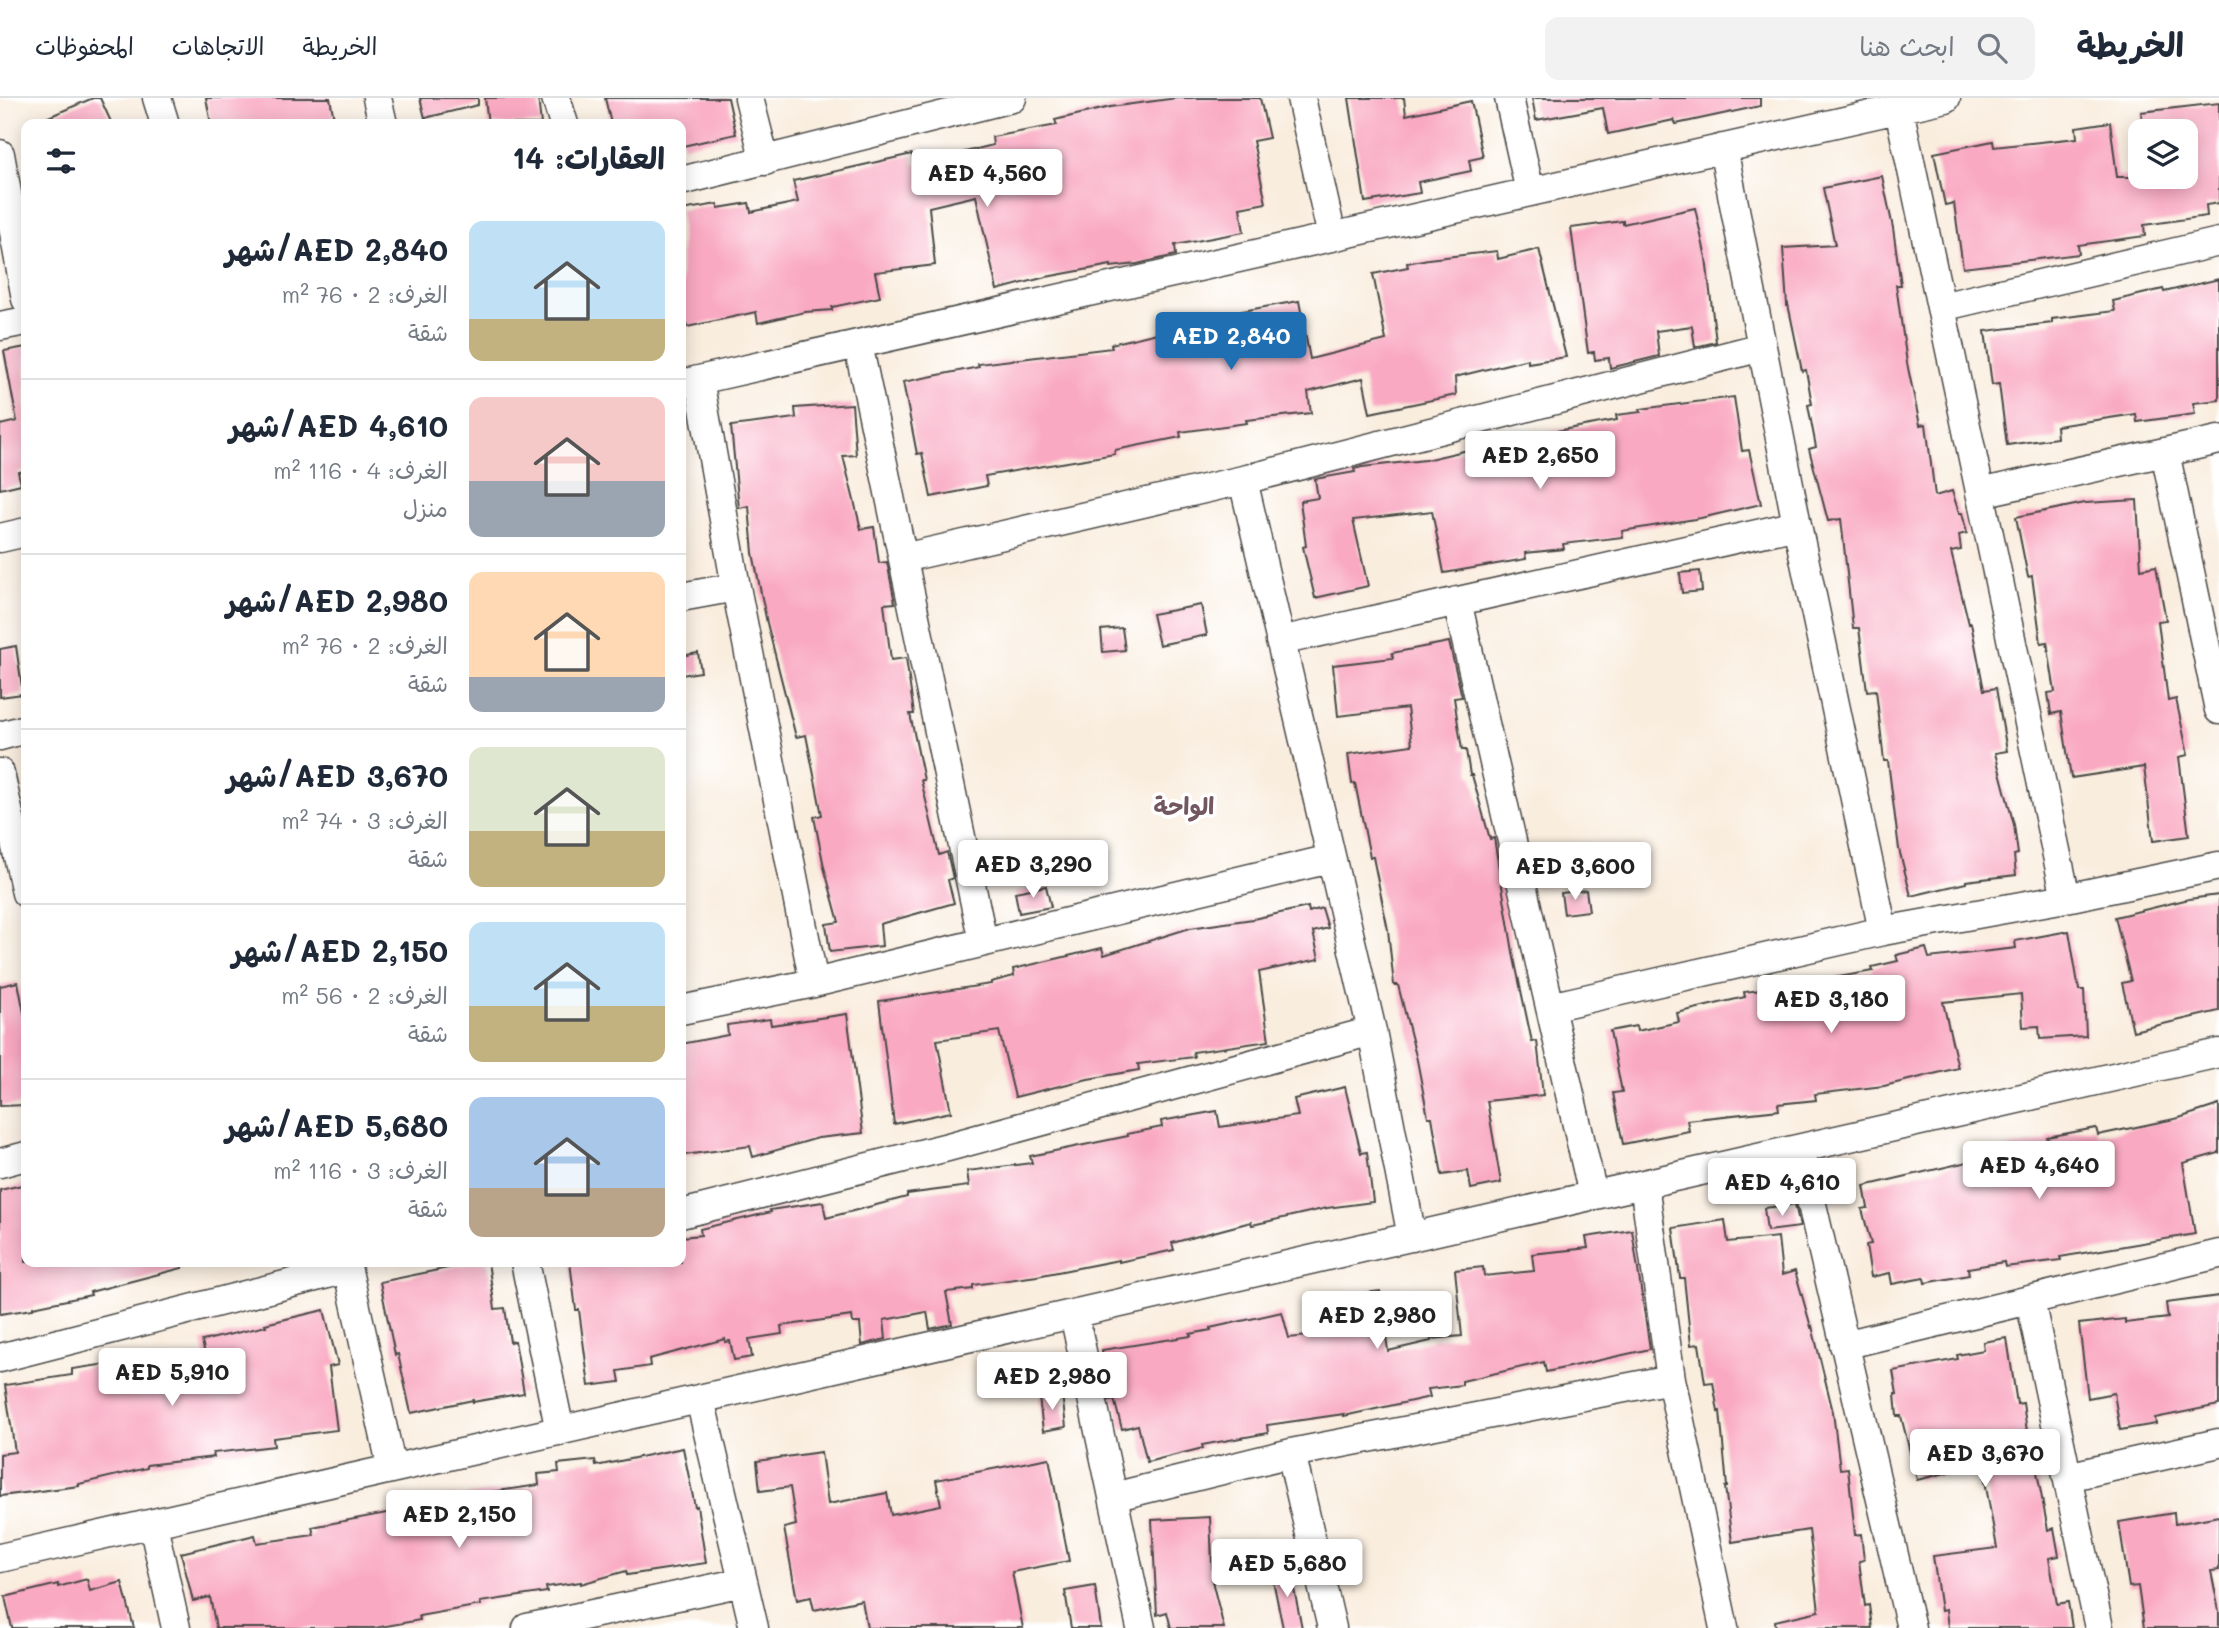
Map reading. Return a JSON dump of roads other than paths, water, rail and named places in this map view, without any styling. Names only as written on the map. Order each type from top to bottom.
[{"type":"street","points":[[157,98],[163,119]]},
{"type":"street","points":[[377,98],[382,119]]},
{"type":"street","points":[[556,98],[562,119]]},
{"type":"street","points":[[750,98],[765,161]]},
{"type":"street","points":[[686,180],[1012,98]]},
{"type":"street","points":[[1301,98],[1332,237]]},
{"type":"street","points":[[1508,98],[1530,192]]},
{"type":"street","points":[[814,983],[736,587],[690,382],[1946,98]]},
{"type":"street","points":[[1899,109],[2066,898]]},
{"type":"street","points":[[1723,148],[1797,525],[1883,930]]},
{"type":"street","points":[[0,154],[21,271]]},
{"type":"street","points":[[1941,307],[2219,242]]},
{"type":"street","points":[[0,326],[21,322]]},
{"type":"street","points":[[858,344],[983,942]]},
{"type":"street","points":[[903,558],[1243,480],[1762,347]]},
{"type":"street","points":[[1980,493],[2219,439]]},
{"type":"street","points":[[2165,452],[2219,710]]},
{"type":"street","points":[[1243,480],[1372,1031],[1412,1237]]},
{"type":"street","points":[[1280,641],[1797,525]]},
{"type":"street","points":[[0,538],[21,533]]},
{"type":"street","points":[[686,596],[736,587]]},
{"type":"street","points":[[1457,601],[1593,1195]]},
{"type":"street","points":[[0,736],[21,730]]},
{"type":"street","points":[[0,773],[21,870]]},
{"type":"street","points":[[686,1009],[814,983],[1330,859]]},
{"type":"street","points":[[1550,1007],[1883,930],[2066,898],[2219,866]]},
{"type":"street","points":[[686,1213],[948,1147],[1372,1031]]},
{"type":"street","points":[[0,1558],[2219,1053]]},
{"type":"street","points":[[1799,1149],[1911,1628]]},
{"type":"street","points":[[0,1163],[21,1157]]},
{"type":"street","points":[[1644,1184],[1671,1379],[1724,1628]]},
{"type":"street","points":[[1844,1345],[2219,1254]]},
{"type":"street","points":[[0,1358],[340,1267]]},
{"type":"street","points":[[347,1267],[392,1469]]},
{"type":"street","points":[[526,1267],[560,1431]]},
{"type":"street","points":[[2030,1300],[2099,1628]]},
{"type":"street","points":[[1074,1314],[1141,1628]]},
{"type":"street","points":[[1113,1497],[1291,1453],[1671,1379]]},
{"type":"street","points":[[700,1399],[754,1628]]},
{"type":"street","points":[[2067,1477],[2219,1443]]},
{"type":"street","points":[[1291,1453],[1332,1628]]},
{"type":"street","points":[[153,1524],[176,1628]]},
{"type":"street","points":[[527,1628],[743,1582]]},
{"type":"district","name":"الواحة","points":[[1184,807]]}]
